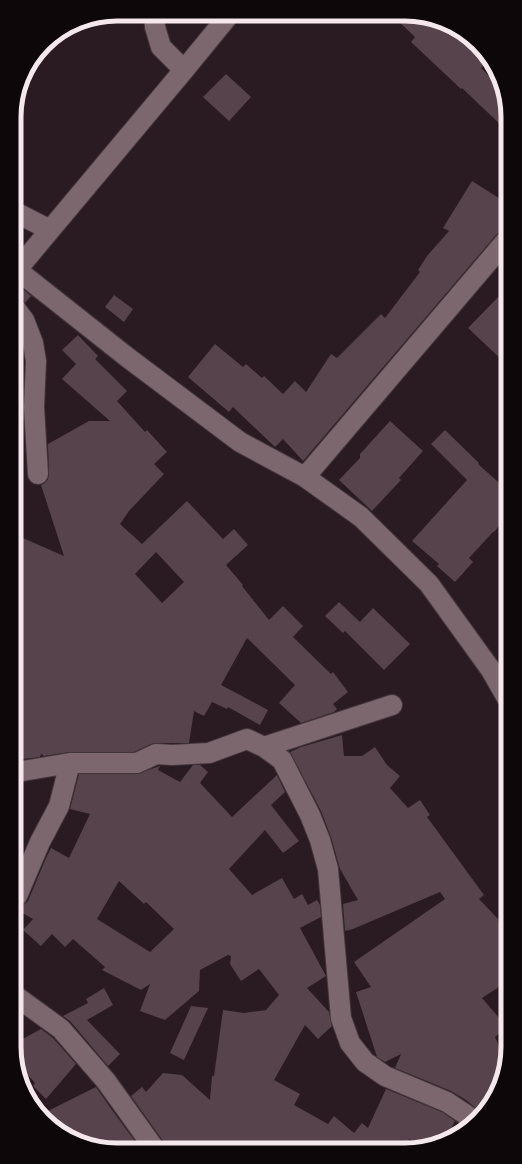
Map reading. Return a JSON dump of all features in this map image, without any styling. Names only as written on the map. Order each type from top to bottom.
[{"type":"street","points":[[155,21],[161,47],[184,70]]},
{"type":"street","points":[[21,265],[224,21]]},
{"type":"street","points":[[21,215],[50,230]]},
{"type":"street","points":[[305,477],[501,247]]},
{"type":"street","points":[[21,275],[240,442],[305,477],[361,517],[429,584],[491,670],[501,689]]},
{"type":"street","points":[[21,316],[33,342],[36,361],[34,407],[38,474]]},
{"type":"street","points":[[264,747],[392,705]]},
{"type":"street","points":[[21,771],[70,763],[137,763],[156,754],[172,755],[209,753],[247,739],[264,747],[282,760],[310,815],[320,840],[328,869],[341,1018],[350,1043],[365,1062],[385,1076],[447,1102],[470,1117]]},
{"type":"street","points":[[21,887],[40,842],[59,806],[70,763]]},
{"type":"street","points":[[21,1000],[61,1029],[106,1081],[150,1143]]},
{"type":"building","points":[[398,21],[418,22],[436,26],[453,34],[473,49],[485,64],[481,68],[494,82],[500,104],[501,125],[411,42],[415,37]]},
{"type":"building","points":[[226,74],[251,97],[229,121],[203,97]]},
{"type":"building","points":[[472,181],[501,199],[501,231],[303,461],[283,439],[275,447],[233,407],[229,412],[188,377],[215,344],[243,367],[246,364],[262,378],[264,376],[283,394],[295,381],[306,392],[331,354],[337,358],[381,314],[385,318],[420,272],[418,270],[427,256],[449,231],[443,228]]},
{"type":"building","points":[[21,288],[31,296],[25,303],[21,299]]},
{"type":"building","points":[[501,294],[501,359],[468,328]]},
{"type":"building","points":[[114,295],[133,309],[124,322],[105,307]]},
{"type":"building","points":[[78,335],[98,356],[95,359],[127,391],[117,401],[145,432],[147,430],[167,452],[154,464],[164,474],[129,511],[120,524],[142,544],[187,501],[223,539],[234,529],[248,545],[226,565],[269,620],[283,606],[303,626],[293,637],[331,674],[333,672],[348,692],[333,704],[337,709],[334,712],[301,723],[279,703],[295,685],[247,638],[221,685],[268,710],[260,725],[228,707],[227,709],[212,702],[204,716],[194,711],[189,743],[156,743],[134,752],[70,752],[44,756],[41,754],[40,757],[21,759],[21,537],[64,556],[41,485],[48,479],[49,474],[48,444],[89,421],[110,421],[62,379],[76,364],[62,350]],"holes":[[[156,552],[184,582],[162,603],[135,574]]]},
{"type":"building","points":[[390,421],[423,451],[399,478],[401,480],[372,511],[339,480],[360,458],[360,454]]},
{"type":"building","points":[[445,430],[479,463],[478,464],[501,485],[501,524],[469,558],[473,562],[455,582],[437,566],[439,564],[412,541],[467,480],[431,444]]},
{"type":"building","points":[[339,602],[360,622],[373,608],[410,644],[384,670],[345,631],[343,633],[325,616]]},
{"type":"building","points":[[342,735],[344,756],[362,756],[375,747],[387,765],[400,776],[390,788],[408,808],[420,800],[430,815],[427,817],[484,895],[479,899],[499,920],[498,921],[501,925],[501,986],[482,998],[501,1020],[501,1032],[495,1037],[501,1053],[494,1084],[477,1109],[451,1091],[395,1068],[401,1054],[385,1062],[377,1057],[356,992],[371,987],[354,962],[445,899],[440,892],[345,931],[343,904],[358,900],[340,869],[331,837],[321,811],[290,752],[301,747]]},
{"type":"building","points":[[193,765],[200,765],[208,772],[200,783],[232,817],[277,775],[285,792],[271,805],[299,841],[283,853],[265,830],[229,869],[252,895],[282,878],[294,899],[302,894],[308,905],[317,900],[320,905],[321,917],[300,928],[326,976],[307,988],[329,1012],[332,1026],[318,1039],[305,1025],[274,1080],[300,1094],[294,1105],[328,1124],[334,1116],[354,1133],[362,1123],[368,1128],[386,1089],[442,1112],[455,1121],[449,1132],[430,1140],[415,1142],[409,1139],[407,1143],[405,1143],[164,1143],[131,1096],[142,1087],[146,1092],[163,1073],[182,1075],[210,1100],[212,1076],[214,1076],[223,1010],[244,1013],[266,1010],[279,995],[259,969],[241,981],[230,964],[231,956],[228,955],[200,970],[199,991],[165,1020],[140,1011],[150,984],[141,990],[102,970],[105,967],[73,939],[65,947],[52,934],[41,946],[23,930],[33,919],[21,912],[21,908],[28,901],[51,848],[69,858],[90,814],[70,809],[79,774],[137,774],[160,766],[158,770],[180,782]],"holes":[[[119,881],[144,904],[146,902],[174,929],[150,952],[97,919]]]},
{"type":"building","points":[[104,988],[113,1005],[87,1020],[120,1054],[108,1066],[70,1021],[63,1016],[88,1003],[86,999]]},
{"type":"building","points":[[191,1006],[208,1008],[184,1060],[170,1053]]},
{"type":"building","points":[[41,1029],[53,1038],[76,1064],[46,1099],[33,1086],[35,1083],[24,1070],[21,1040]]},
{"type":"building","points":[[96,1087],[136,1143],[104,1142],[86,1138],[64,1127],[46,1112]]}]
